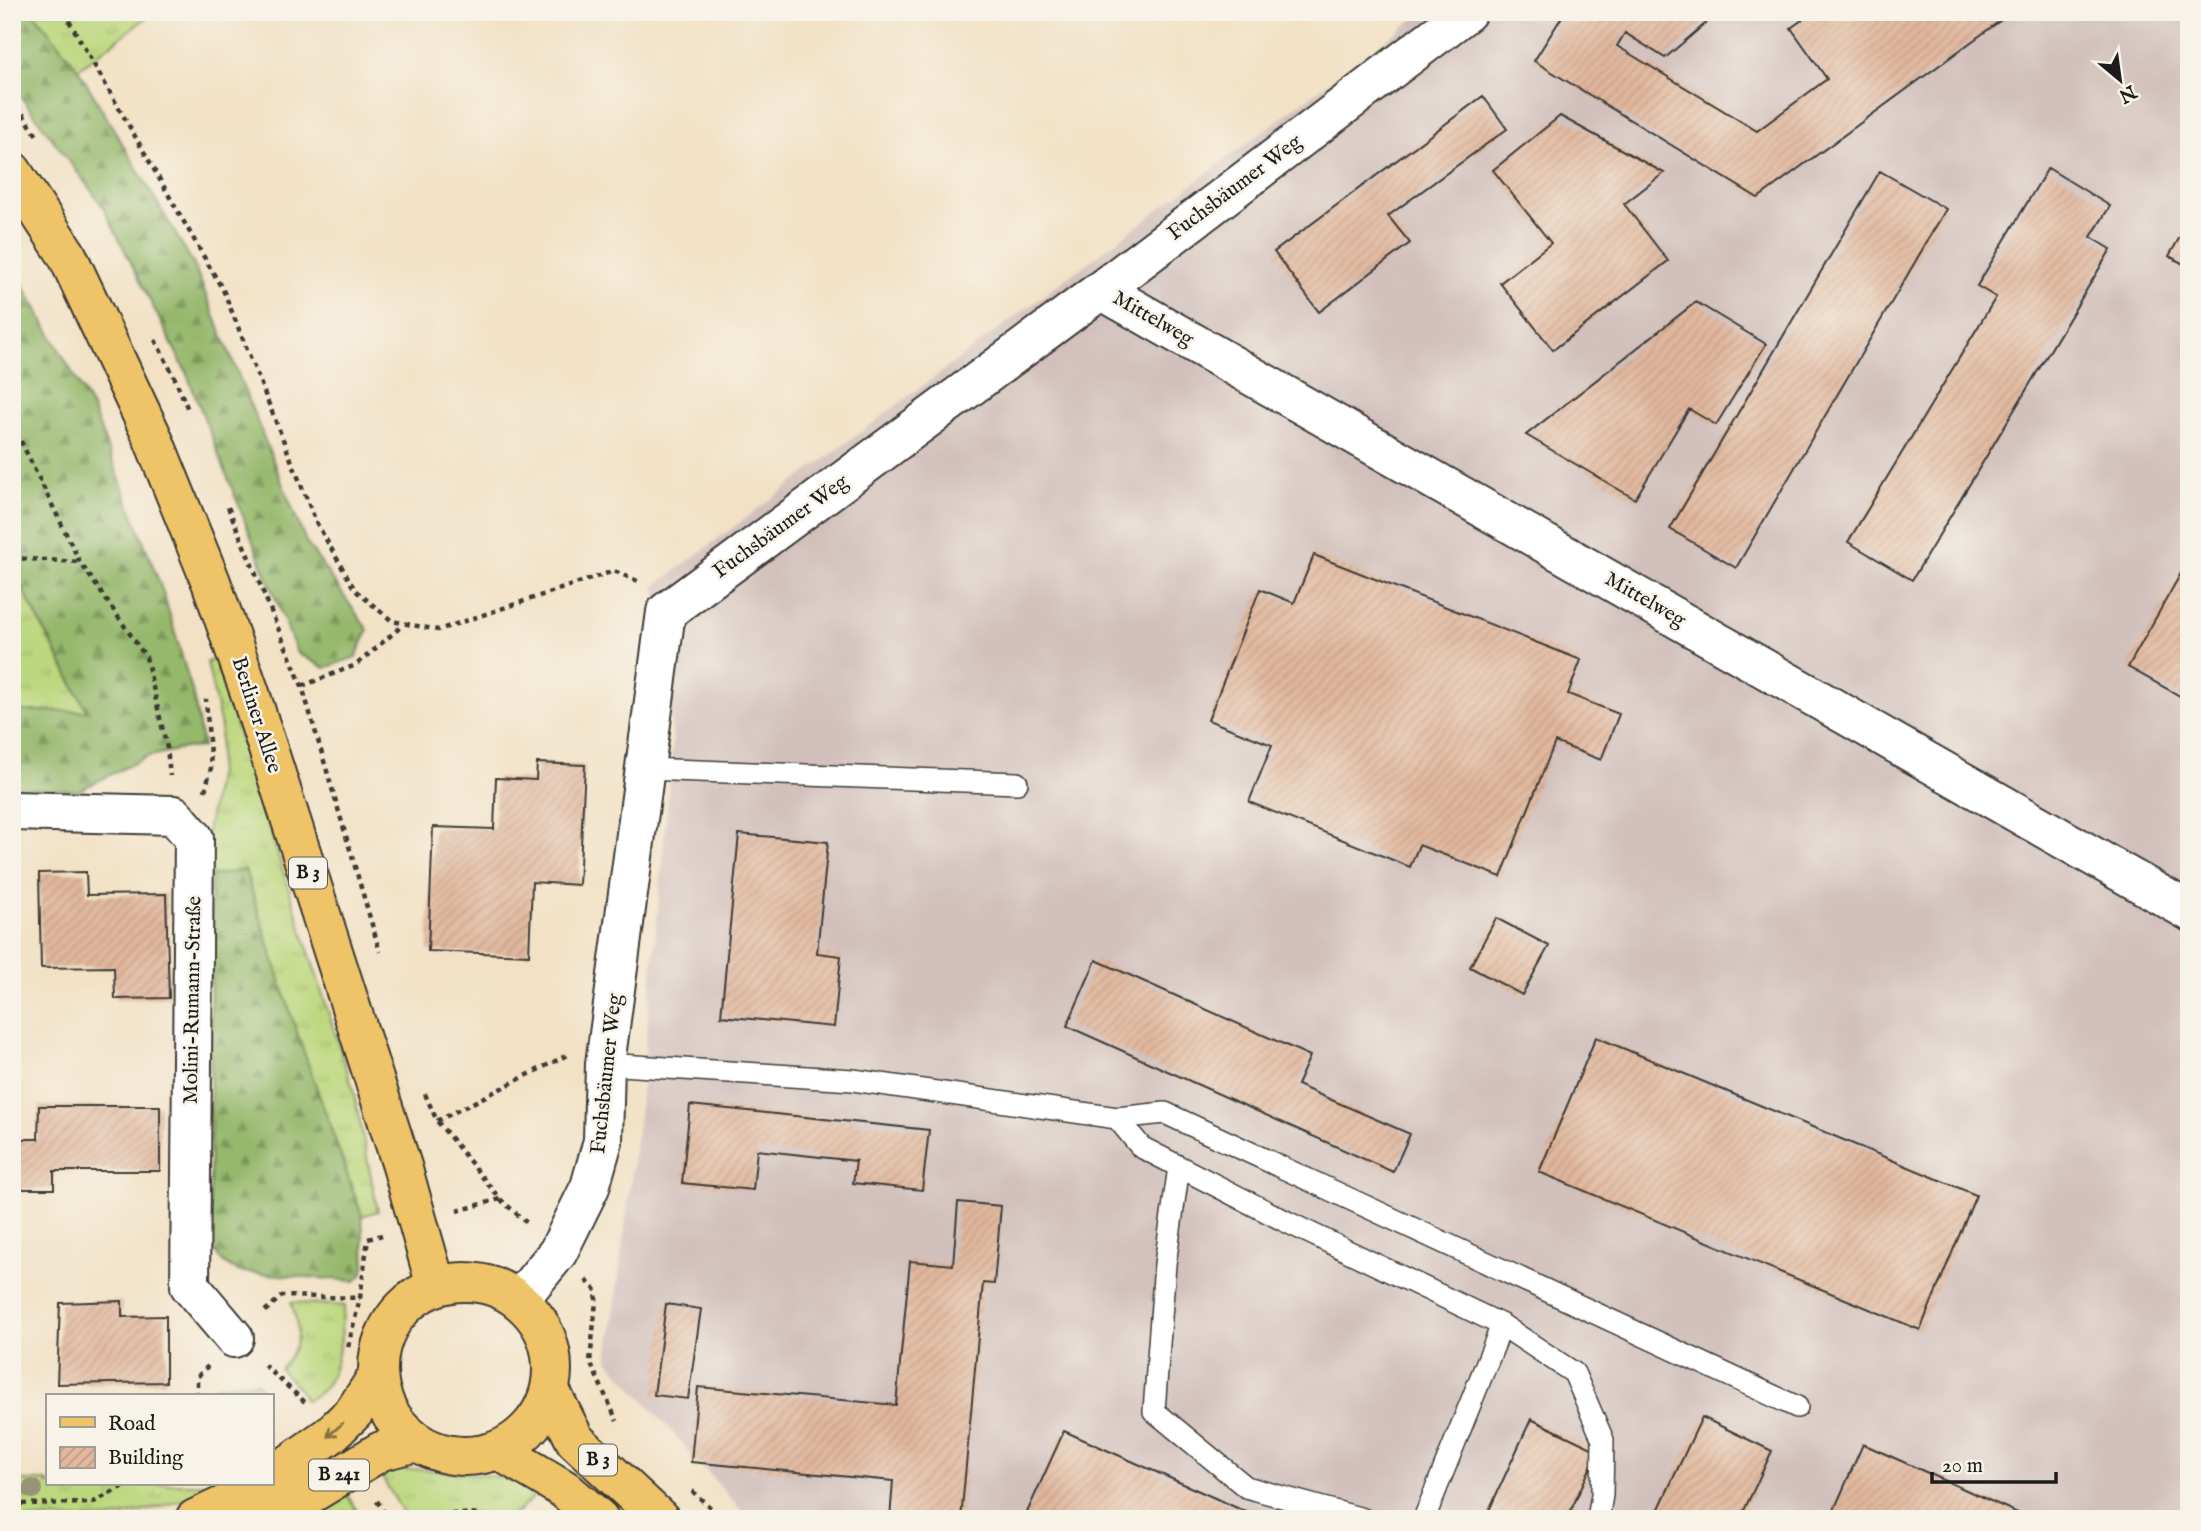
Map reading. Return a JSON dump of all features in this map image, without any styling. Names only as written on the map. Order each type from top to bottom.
[{"type":"main road","name":"Berliner Allee","points":[[12,171],[66,255],[151,433],[211,582],[250,693],[402,1166],[436,1286]]},
{"type":"main road","points":[[465,1281],[494,1285],[519,1300],[537,1318],[548,1341],[553,1366],[550,1390],[531,1426],[516,1440],[498,1450],[478,1455],[457,1456],[436,1452],[417,1442],[398,1425],[384,1403],[377,1377],[379,1348],[391,1321],[410,1300],[436,1286],[465,1281]]},
{"type":"main road","name":"B 241","points":[[273,1476],[330,1435],[354,1412],[377,1377]]},
{"type":"main road","name":"B 3","points":[[550,1390],[575,1440],[660,1519]]},
{"type":"main road","name":"B 241","points":[[266,1519],[381,1451],[417,1442]]},
{"type":"main road","name":"B 3","points":[[498,1450],[564,1489],[599,1519]]},
{"type":"main road","points":[[195,1519],[246,1496],[259,1486]]},
{"type":"street","name":"Fuchsbäumer Weg","points":[[519,1300],[558,1252],[590,1187],[603,1141],[608,1048],[666,612],[1101,290],[1467,12]]},
{"type":"street","name":"Mittelweg","points":[[1101,290],[2189,911]]},
{"type":"street","points":[[12,811],[184,827]]},
{"type":"street","name":"Molini-Rumann-Straße","points":[[184,827],[190,1286],[234,1338]]},
{"type":"lane","points":[[645,769],[1017,783]]},
{"type":"lane","points":[[608,1048],[1117,1118],[1165,1113],[1797,1407]]},
{"type":"lane","points":[[1117,1118],[1141,1147],[1287,1222],[1502,1325],[1574,1373],[1602,1440],[1602,1495],[1598,1519]]},
{"type":"lane","points":[[1179,1167],[1165,1264],[1154,1410],[1246,1487],[1363,1519]]},
{"type":"lane","points":[[1424,1519],[1502,1325]]},
{"type":"path","points":[[64,12],[225,292],[316,522],[355,590],[391,621],[438,630],[614,571],[644,584],[666,612]]},
{"type":"path","points":[[12,423],[80,562],[146,657],[184,827]]},
{"type":"path","points":[[12,558],[80,562]]},
{"type":"path","points":[[302,686],[356,665],[403,624]]},
{"type":"path","points":[[184,827],[211,768],[208,705]]},
{"type":"path","points":[[437,1121],[608,1048]]},
{"type":"path","points":[[316,1412],[234,1338],[282,1296],[360,1298],[368,1239]]},
{"type":"path","points":[[597,1291],[590,1362],[621,1427]]},
{"type":"path","points":[[12,1504],[92,1503],[124,1486]]},
{"type":"path","points":[[422,1519],[443,1514],[495,1519]]},
{"type":"shaded area","points":[[1423,12],[2189,12],[2189,1519],[756,1519],[742,1511],[608,1360],[640,1108],[673,741],[655,586]]},
{"type":"green space","points":[[12,12],[33,12],[78,69],[193,263],[306,542],[368,630],[356,657],[325,668],[297,653],[186,372],[102,205],[12,85]]},
{"type":"green space","points":[[33,12],[154,12],[78,69]]},
{"type":"green space","points":[[12,265],[92,408],[163,592],[193,694],[203,747],[185,748],[146,757],[78,791],[12,787],[12,711],[87,711],[12,569]]},
{"type":"green space","points":[[12,569],[87,711],[12,711]]},
{"type":"green space","points":[[215,659],[353,1089],[378,1211],[362,1216],[296,1030],[245,870],[211,876],[207,832],[218,771],[221,727],[207,662]]},
{"type":"green space","points":[[245,870],[296,1030],[362,1216],[365,1264],[362,1275],[355,1281],[241,1272],[221,1260],[210,1238],[211,876]]},
{"type":"green space","points":[[291,1302],[345,1306],[336,1364],[322,1390],[305,1400],[299,1389],[280,1369],[292,1353],[297,1338]]},
{"type":"green space","points":[[257,1382],[265,1394],[208,1394],[218,1385]]},
{"type":"green space","points":[[419,1469],[492,1476],[521,1482],[541,1490],[514,1515],[515,1519],[407,1519],[380,1474]]},
{"type":"green space","points":[[12,1481],[46,1481],[46,1486],[216,1486],[166,1505],[108,1519],[12,1519]]},
{"type":"green space","points":[[602,1485],[640,1519],[621,1519],[593,1493]]},
{"type":"green space","points":[[344,1490],[362,1519],[301,1519]]},
{"type":"building","points":[[1565,12],[1707,12],[1712,18],[1665,58],[1625,33],[1617,46],[1757,131],[1827,79],[1791,28],[1813,12],[2012,12],[1758,198],[1534,61]]},
{"type":"building","points":[[1483,96],[1507,129],[1388,216],[1410,243],[1319,312],[1274,252]]},
{"type":"building","points":[[1560,116],[1664,173],[1624,204],[1668,261],[1553,350],[1500,283],[1551,243],[1493,170]]},
{"type":"building","points":[[2048,168],[2110,206],[2091,237],[2111,249],[1912,580],[1848,542],[1996,297],[1977,286]]},
{"type":"building","points":[[1880,171],[1946,209],[1736,568],[1670,529]]},
{"type":"building","points":[[2189,221],[2189,267],[2169,256]]},
{"type":"building","points":[[1696,302],[1766,344],[1716,425],[1689,409],[1635,499],[1526,435]]},
{"type":"building","points":[[1314,555],[1581,660],[1568,694],[1619,714],[1601,760],[1555,742],[1501,877],[1419,845],[1410,867],[1249,802],[1272,745],[1208,720],[1260,589],[1294,603]]},
{"type":"building","points":[[2189,559],[2189,701],[2128,667]]},
{"type":"building","points":[[537,763],[585,765],[579,885],[532,882],[529,955],[428,951],[433,827],[494,829],[496,778],[536,780]]},
{"type":"building","points":[[739,834],[828,842],[817,953],[841,956],[834,1027],[721,1016]]},
{"type":"building","points":[[86,872],[87,895],[166,894],[169,998],[115,999],[114,967],[41,968],[39,873]]},
{"type":"building","points":[[1496,918],[1549,946],[1522,995],[1470,967]]},
{"type":"building","points":[[1096,960],[1310,1056],[1297,1085],[1410,1134],[1393,1172],[1067,1026]]},
{"type":"building","points":[[1596,1037],[1976,1195],[1920,1330],[1539,1172]]},
{"type":"building","points":[[690,1105],[929,1130],[922,1190],[853,1183],[856,1161],[757,1150],[753,1190],[682,1183]]},
{"type":"building","points":[[39,1106],[160,1106],[160,1171],[54,1171],[54,1189],[12,1189],[12,1139],[38,1139]]},
{"type":"building","points":[[958,1202],[1001,1206],[994,1284],[983,1283],[961,1519],[890,1519],[893,1481],[691,1462],[698,1387],[896,1405],[910,1261],[953,1265]]},
{"type":"building","points":[[122,1301],[122,1317],[166,1316],[166,1382],[57,1384],[60,1303]]},
{"type":"building","points":[[666,1304],[701,1309],[688,1399],[654,1395]]},
{"type":"building","points":[[1702,1417],[1772,1451],[1740,1519],[1654,1519]]},
{"type":"building","points":[[1531,1419],[1598,1451],[1567,1519],[1485,1519]]},
{"type":"building","points":[[1064,1431],[1262,1519],[1024,1519]]},
{"type":"building","points":[[1863,1444],[2031,1519],[1830,1519]]}]
